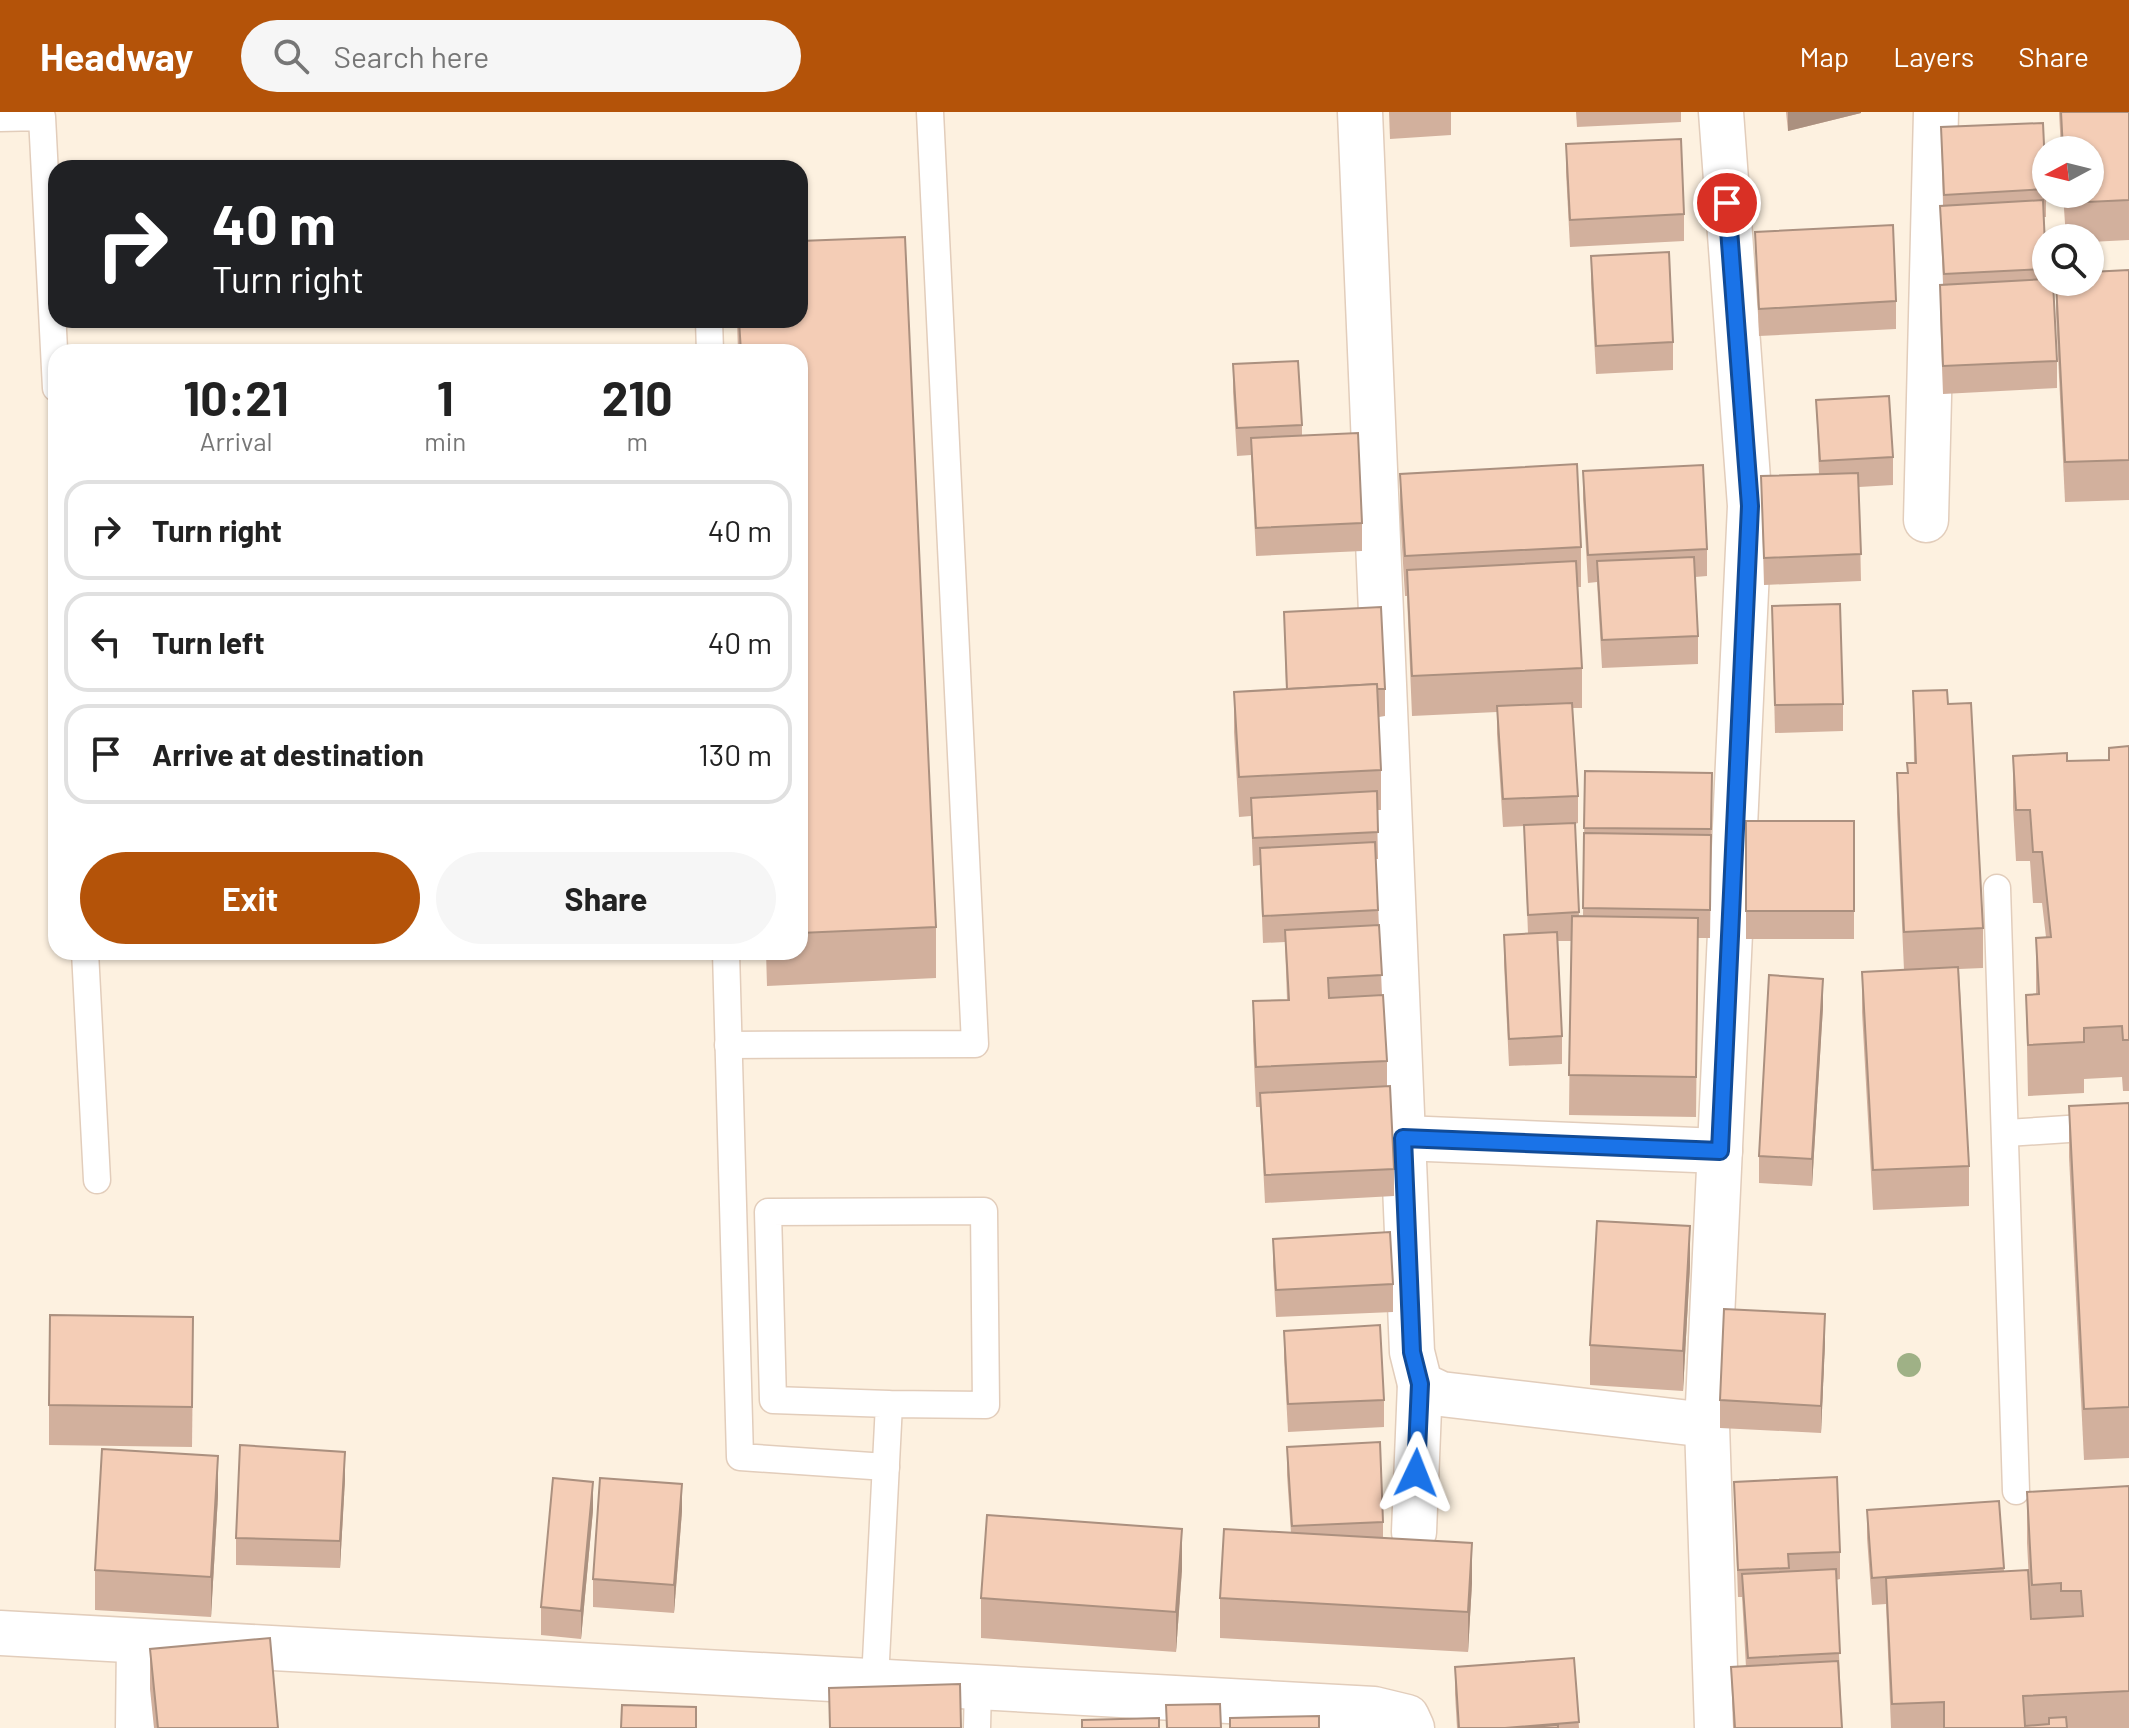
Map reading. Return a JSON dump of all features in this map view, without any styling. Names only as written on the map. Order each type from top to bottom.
[{"type":"street","points":[[1360,112],[1412,1352],[1420,1384],[1414,1532]]},
{"type":"street","points":[[1717,1728],[1707,1425],[1750,506],[1721,112]]},
{"type":"street","points":[[1926,520],[1936,112]]},
{"type":"street","points":[[1403,1138],[1720,1151]]},
{"type":"street","points":[[1420,1384],[1441,1394],[1707,1425]]},
{"type":"street","points":[[0,1633],[875,1680],[978,1707],[1374,1709],[1407,1717],[1412,1728]]},
{"type":"street","points":[[138,1728],[139,1641]]},
{"type":"lane","points":[[728,1045],[975,1044],[930,112]]},
{"type":"lane","points":[[0,118],[42,117],[48,233]]},
{"type":"lane","points":[[1997,888],[2016,1491]]},
{"type":"lane","points":[[85,960],[97,1180]]},
{"type":"lane","points":[[726,960],[740,1457],[886,1467]]},
{"type":"lane","points":[[2007,1133],[2129,1125]]},
{"type":"lane","points":[[984,1211],[986,1405],[889,1404],[773,1400],[768,1212],[984,1211]]},
{"type":"lane","points":[[875,1680],[889,1404]]},
{"type":"building","points":[[2061,112],[2129,112],[2129,200],[2104,201],[2104,136],[2062,136]]},
{"type":"building","points":[[2043,123],[2044,136],[2032,136],[2032,190],[1944,195],[1941,127]]},
{"type":"building","points":[[1681,139],[1684,214],[1570,220],[1566,144]]},
{"type":"building","points":[[2032,201],[2032,208],[2043,208],[2044,224],[2032,224],[2032,270],[1944,274],[1940,206]]},
{"type":"building","points":[[1893,225],[1896,301],[1759,309],[1755,232]]},
{"type":"building","points":[[905,237],[936,927],[808,933],[808,344],[740,344],[740,328],[808,328],[808,241]]},
{"type":"building","points":[[1669,252],[1673,342],[1596,346],[1591,256]]},
{"type":"building","points":[[2129,270],[2129,460],[2065,462],[2057,296],[2104,296],[2104,271]]},
{"type":"building","points":[[2032,280],[2032,296],[2054,296],[2057,361],[1943,366],[1940,285]]},
{"type":"building","points":[[1298,361],[1302,425],[1237,428],[1233,364]]},
{"type":"building","points":[[1889,396],[1893,457],[1820,461],[1816,400]]},
{"type":"building","points":[[1358,433],[1362,523],[1256,528],[1251,438]]},
{"type":"building","points":[[1577,464],[1581,547],[1405,556],[1400,474]]},
{"type":"building","points":[[1703,465],[1707,549],[1588,555],[1583,471]]},
{"type":"building","points":[[1858,473],[1861,554],[1764,558],[1761,476]]},
{"type":"building","points":[[1694,557],[1698,636],[1602,640],[1597,561]]},
{"type":"building","points":[[1576,561],[1582,668],[1412,676],[1407,570]]},
{"type":"building","points":[[1840,604],[1843,704],[1775,705],[1772,606]]},
{"type":"building","points":[[1381,607],[1385,689],[1377,689],[1377,684],[1287,689],[1284,612]]},
{"type":"building","points":[[1377,684],[1381,770],[1239,777],[1234,692]]},
{"type":"building","points":[[1947,690],[1948,704],[1971,703],[1983,928],[1904,932],[1897,773],[1908,773],[1907,763],[1916,763],[1913,691]]},
{"type":"building","points":[[1572,703],[1578,796],[1503,799],[1497,706]]},
{"type":"building","points":[[2129,746],[2129,1040],[2123,1040],[2122,1026],[2084,1028],[2084,1042],[2028,1045],[2026,995],[2039,994],[2036,938],[2051,937],[2042,852],[2033,852],[2030,810],[2016,810],[2013,756],[2067,753],[2067,761],[2109,760],[2109,748]]},
{"type":"building","points":[[1585,771],[1712,773],[1711,829],[1584,828]]},
{"type":"building","points":[[1377,791],[1378,832],[1253,838],[1251,798]]},
{"type":"building","points":[[1746,821],[1854,821],[1854,911],[1746,911]]},
{"type":"building","points":[[1575,823],[1579,912],[1528,915],[1524,825]]},
{"type":"building","points":[[1584,833],[1711,835],[1710,910],[1583,908]]},
{"type":"building","points":[[1375,842],[1378,910],[1263,916],[1260,848]]},
{"type":"building","points":[[1572,916],[1698,918],[1696,1077],[1569,1075]]},
{"type":"building","points":[[1379,925],[1382,975],[1328,978],[1329,998],[1383,995],[1387,1061],[1256,1067],[1253,1001],[1289,1000],[1285,930]]},
{"type":"building","points":[[1557,932],[1562,1036],[1509,1039],[1504,935]]},
{"type":"building","points":[[1958,967],[1969,1166],[1873,1170],[1862,972]]},
{"type":"building","points":[[1769,975],[1823,979],[1812,1159],[1759,1156]]},
{"type":"building","points":[[1390,1086],[1394,1169],[1265,1175],[1260,1093]]},
{"type":"building","points":[[2129,1103],[2129,1407],[2084,1409],[2069,1106]]},
{"type":"building","points":[[1597,1221],[1690,1226],[1683,1351],[1590,1345]]},
{"type":"building","points":[[1390,1232],[1393,1284],[1276,1290],[1273,1239]]},
{"type":"building","points":[[1724,1309],[1825,1314],[1821,1406],[1720,1400]]},
{"type":"building","points":[[50,1315],[193,1317],[192,1407],[49,1405]]},
{"type":"building","points":[[1380,1325],[1384,1400],[1288,1404],[1284,1331]]},
{"type":"building","points":[[1380,1442],[1383,1522],[1292,1526],[1287,1447]]},
{"type":"building","points":[[240,1445],[345,1452],[340,1541],[236,1538]]},
{"type":"building","points":[[102,1449],[218,1456],[211,1577],[95,1570]]},
{"type":"building","points":[[1837,1477],[1840,1552],[1788,1554],[1789,1568],[1738,1570],[1734,1482]]},
{"type":"building","points":[[553,1478],[593,1482],[581,1611],[541,1607]]},
{"type":"building","points":[[600,1478],[682,1484],[674,1585],[593,1579]]},
{"type":"building","points":[[2129,1486],[2129,1691],[2023,1696],[2025,1726],[2049,1724],[2049,1718],[2066,1717],[2067,1728],[1944,1728],[1944,1702],[1892,1704],[1886,1578],[2028,1570],[2031,1619],[2083,1616],[2081,1591],[2061,1591],[2061,1583],[2032,1585],[2027,1492]]},
{"type":"building","points":[[1999,1501],[2004,1568],[1872,1578],[1867,1510]]},
{"type":"building","points":[[987,1515],[1182,1529],[1176,1612],[981,1598]]},
{"type":"building","points":[[1224,1529],[1472,1543],[1468,1612],[1220,1598]]},
{"type":"building","points":[[1836,1569],[1840,1653],[1748,1658],[1742,1574]]},
{"type":"building","points":[[270,1638],[278,1728],[158,1728],[150,1649]]},
{"type":"building","points":[[1574,1658],[1579,1722],[1459,1728],[1455,1667]]},
{"type":"building","points":[[1838,1661],[1842,1728],[1735,1728],[1731,1667]]},
{"type":"building","points":[[960,1684],[961,1728],[830,1728],[829,1688]]},
{"type":"building","points":[[1220,1704],[1221,1728],[1167,1728],[1166,1705]]},
{"type":"building","points":[[622,1705],[696,1707],[696,1728],[621,1728]]},
{"type":"building","points":[[1319,1716],[1319,1728],[1230,1728],[1230,1718]]},
{"type":"building","points":[[1159,1718],[1159,1728],[1082,1728],[1082,1720]]},
{"type":"building","points":[[1558,1725],[1558,1728],[1517,1728]]},
{"type":"route","points":[[1416,1473],[1420,1384],[1412,1352],[1403,1138],[1720,1151],[1750,506],[1727,203]]}]
